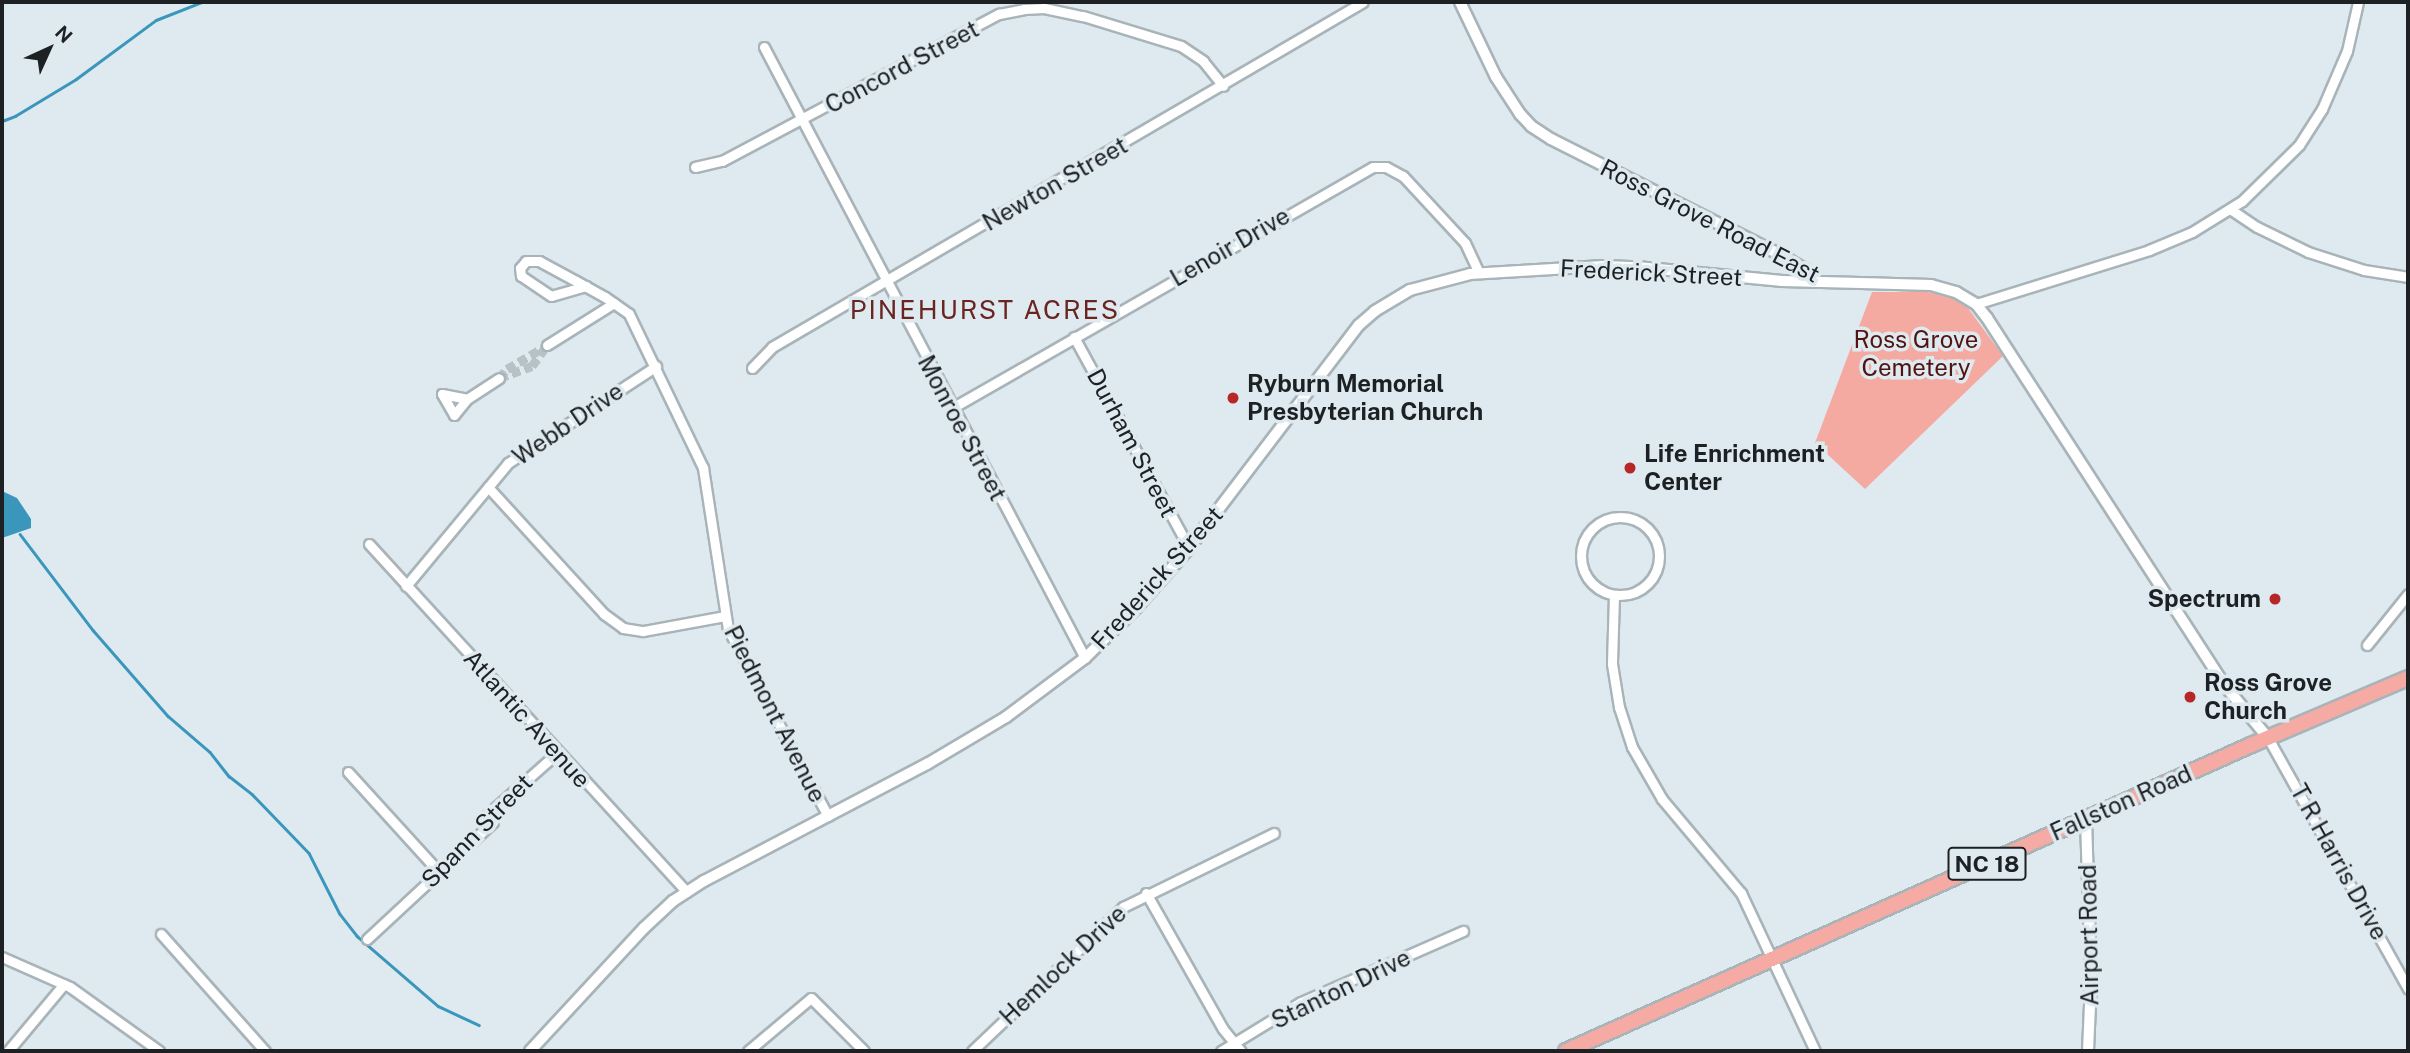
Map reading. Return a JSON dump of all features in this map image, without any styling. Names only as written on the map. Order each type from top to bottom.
[{"type":"main road","name":"Fallston Road","points":[[1566,1051],[2408,678]]},
{"type":"street","name":"Newton Street","points":[[751,369],[772,347],[886,283],[1363,2]]},
{"type":"street","name":"Ross Grove Road East","points":[[1461,2],[1496,77],[1520,114],[1531,126],[1551,139],[1800,265],[1815,282],[1931,285],[1956,292],[1976,304]]},
{"type":"street","points":[[2268,738],[2225,687],[1976,304],[2149,250],[2192,232],[2230,209],[2274,172],[2299,145],[2322,110],[2347,51],[2358,2]]},
{"type":"street","name":"Concord Street","points":[[695,167],[722,161],[999,14],[1036,8],[1083,16],[1181,46],[1203,61],[1223,86]]},
{"type":"street","name":"Monroe Street","points":[[764,47],[1085,658]]},
{"type":"street","name":"Lenoir Drive","points":[[952,408],[1373,167],[1386,167],[1403,176],[1465,243],[1479,273]]},
{"type":"street","points":[[2230,209],[2256,228],[2308,252],[2364,270],[2408,277]]},
{"type":"street","name":"Piedmont Avenue","points":[[586,286],[551,296],[521,276],[520,268],[526,261],[536,260],[586,286],[629,314],[703,468],[724,616],[736,647],[828,816]]},
{"type":"street","name":"Frederick Street","points":[[530,1051],[644,928],[687,892],[928,764],[1006,717],[1085,658],[1136,608],[1189,548],[1359,325],[1375,311],[1410,290],[1479,273],[1603,266],[1815,282]]},
{"type":"street","points":[[547,345],[614,303]]},
{"type":"street","name":"Durham Street","points":[[1074,337],[1189,548]]},
{"type":"street","name":"Webb Drive","points":[[407,586],[488,487],[518,455],[656,366]]},
{"type":"street","points":[[467,399],[499,378]]},
{"type":"street","points":[[488,487],[604,614],[623,628],[643,631],[724,616]]},
{"type":"street","points":[[1620,517],[1644,526],[1658,547],[1659,560],[1649,583],[1639,591],[1614,595],[1591,583],[1581,559],[1582,547],[1596,525],[1620,517]]},
{"type":"street","name":"Atlantic Avenue","points":[[369,544],[556,753],[687,892]]},
{"type":"street","points":[[2367,645],[2408,594]]},
{"type":"street","points":[[1614,595],[1612,664],[1619,707],[1632,747],[1662,799],[1732,878],[1774,958],[1815,1051]]},
{"type":"street","name":"T R Harris Drive","points":[[2268,738],[2408,988]]},
{"type":"street","name":"Spann Street","points":[[367,939],[493,822],[487,815],[556,753]]},
{"type":"street","points":[[348,772],[439,872]]},
{"type":"street","name":"Airport Road","points":[[2086,819],[2091,982],[2088,1051]]},
{"type":"street","name":"Hemlock Drive","points":[[972,1051],[1108,920],[1146,893],[1274,833]]},
{"type":"street","points":[[1146,893],[1223,1029],[1239,1047]]},
{"type":"street","name":"Stanton Drive","points":[[1221,1051],[1239,1047],[1313,997],[1463,931]]},
{"type":"street","points":[[161,934],[265,1051]]},
{"type":"street","points":[[2,957],[64,984],[159,1051]]},
{"type":"street","points":[[8,1051],[64,984]]},
{"type":"street","points":[[748,1051],[811,998],[863,1051]]},
{"type":"green space","name":"Ross Grove Cemetery","points":[[1872,292],[1928,292],[1950,297],[1968,308],[2003,356],[1865,489],[1815,443]]},
{"type":"water","points":[[2,491],[17,498],[31,519],[31,528],[2,538]]},
{"type":"waterway","points":[[2,121],[76,79],[156,20],[202,2]]},
{"type":"waterway","points":[[20,534],[93,630],[168,716],[210,752],[229,776],[252,794],[309,853],[340,914],[357,936],[438,1006],[479,1025]]},
{"type":"tunnel","points":[[499,378],[532,366],[547,345]]},
{"type":"tunnel","points":[[499,378],[507,369],[546,346]]},
{"type":"place","name":"Ryburn Memorial Presbyterian Church","points":[[1233,398]]},
{"type":"place","name":"Life Enrichment Center","points":[[1630,468]]},
{"type":"place","name":"Spectrum","points":[[2275,599]]},
{"type":"place","name":"Ross Grove Church","points":[[2190,697]]},
{"type":"district","name":"PINEHURST ACRES","points":[[985,310]]}]
